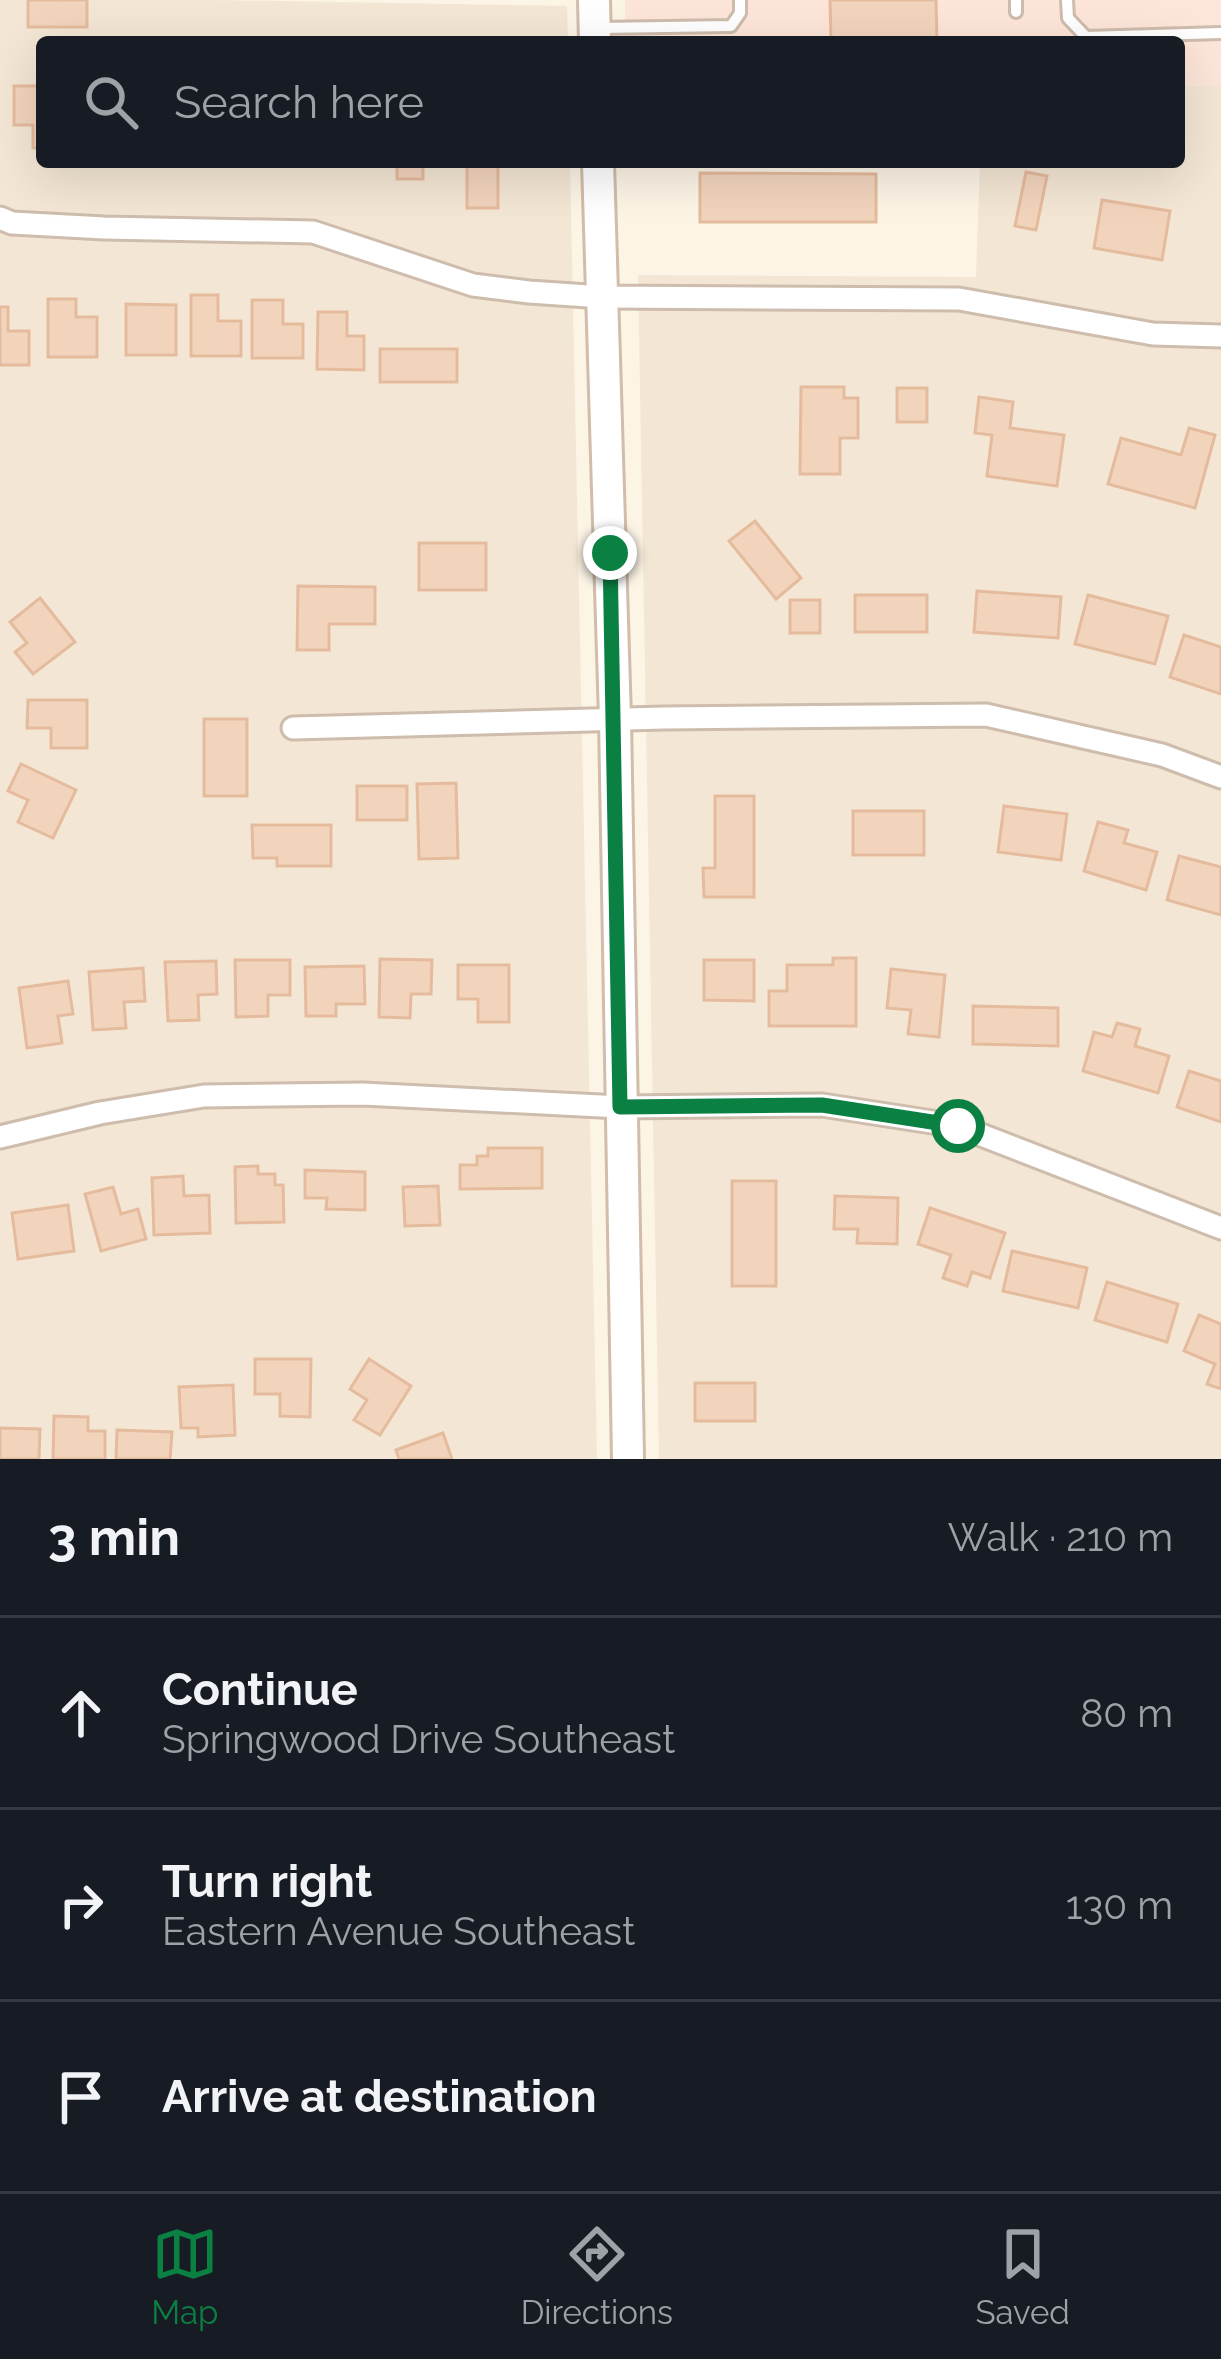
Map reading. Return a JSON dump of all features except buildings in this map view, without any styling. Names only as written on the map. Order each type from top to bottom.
[{"type":"street","points":[[598,168],[615,718],[628,1459]]},
{"type":"street","points":[[6,220],[104,228],[313,232],[473,285],[603,297],[958,299],[1153,334],[1221,336]]},
{"type":"street","points":[[293,728],[615,718],[986,716],[1162,754],[1221,777]]},
{"type":"street","points":[[0,1137],[100,1113],[204,1096],[363,1094],[620,1107],[822,1105],[958,1126],[1221,1228]]},
{"type":"lane","points":[[595,23],[731,26],[740,13],[740,0]]},
{"type":"lane","points":[[1067,0],[1068,18],[1085,36]]},
{"type":"lane","points":[[1120,36],[1221,33]]},
{"type":"shaded area","points":[[0,0],[567,6],[568,36],[36,36],[36,168],[570,168],[597,1459],[0,1459]]},
{"type":"shaded area","points":[[625,0],[1221,0],[1221,85],[1185,86],[1185,36],[626,36]]},
{"type":"shaded area","points":[[1221,85],[1221,1459],[659,1459],[638,275],[976,277],[980,168],[1185,168],[1185,86]]},
{"type":"route","points":[[610,553],[620,1107],[822,1105],[958,1126]]}]
